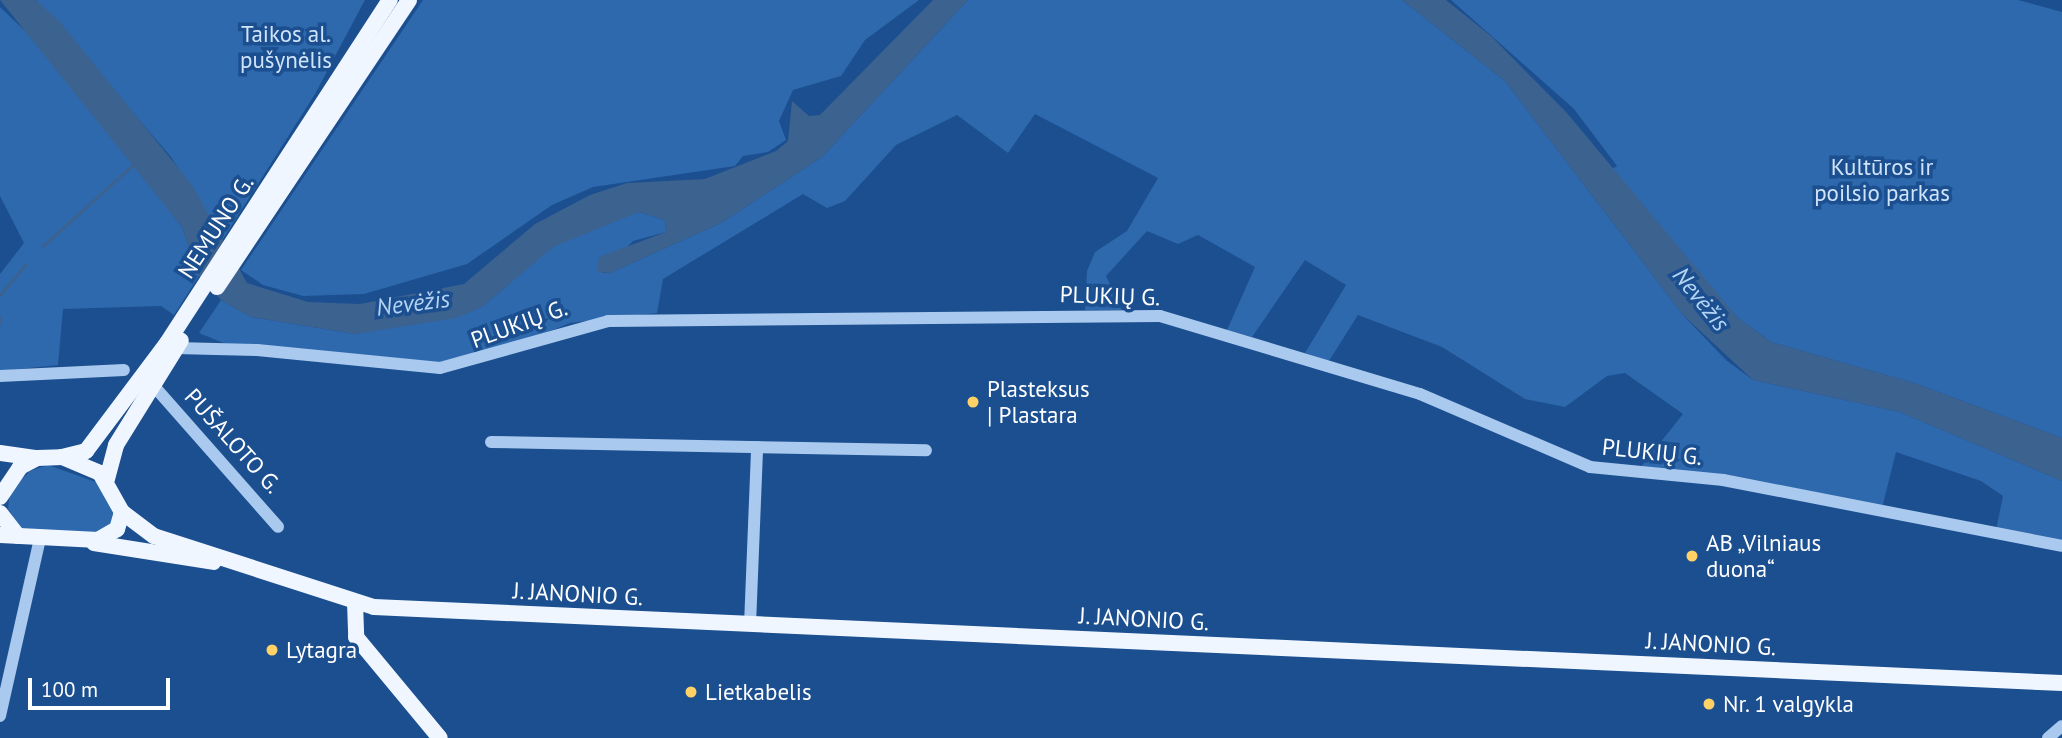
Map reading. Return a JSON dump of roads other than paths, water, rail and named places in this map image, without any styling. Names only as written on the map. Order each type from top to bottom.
[{"type":"main road","name":"NEMUNO G.","points":[[295,160],[390,0]]},
{"type":"main road","name":"NEMUNO G.","points":[[62,457],[86,451],[171,346],[295,160],[409,0]]},
{"type":"main road","name":"NEMUNO G.","points":[[107,479],[116,445],[153,386],[171,346]]},
{"type":"main road","points":[[0,453],[37,458],[62,457],[107,479],[122,512],[114,533],[88,542]]},
{"type":"main road","points":[[0,497],[7,479],[37,458]]},
{"type":"main road","points":[[0,461],[7,479]]},
{"type":"main road","name":"J. JANONIO G.","points":[[122,512],[154,536],[231,564],[355,602],[750,625],[2062,683]]},
{"type":"main road","points":[[0,513],[19,536]]},
{"type":"main road","name":"J. JANONIO G.","points":[[0,535],[88,542],[231,564]]},
{"type":"main road","points":[[355,602],[356,637],[440,738]]},
{"type":"street","name":"PLUKIŲ G.","points":[[171,346],[257,349],[440,368],[608,321],[1160,317],[1420,394],[1590,467],[1723,480],[2062,546]]},
{"type":"street","points":[[0,376],[124,370]]},
{"type":"street","name":"PUŠALOTO G.","points":[[153,386],[278,527]]},
{"type":"street","points":[[491,442],[926,450]]},
{"type":"street","points":[[750,625],[757,447]]},
{"type":"street","points":[[0,716],[40,539]]},
{"type":"street","points":[[2048,738],[2062,726]]},
{"type":"water","name":"Nevėžis","points":[[0,0],[36,0],[60,22],[192,185],[247,283],[308,302],[360,304],[464,284],[535,224],[590,195],[627,183],[705,179],[776,151],[788,141],[792,101],[809,116],[820,115],[933,0],[968,0],[822,157],[721,223],[610,273],[597,272],[599,257],[666,232],[665,220],[639,212],[553,247],[482,307],[456,318],[355,334],[251,317],[221,300],[199,276],[182,227]]},
{"type":"water","name":"Nevėžis","points":[[1402,0],[1446,0],[1491,36],[1567,113],[1737,317],[1771,342],[1914,383],[2062,438],[2062,481],[1900,412],[1753,380],[1683,315],[1505,81]]},
{"type":"waterway","points":[[43,246],[134,164]]},
{"type":"waterway","points":[[0,295],[25,265]]},
{"type":"waterway","points":[[0,317],[0,324]]},
{"type":"place","name":"Plasteksus | Plastara","points":[[973,402]]},
{"type":"place","name":"AB „Vilniaus duona“","points":[[1692,556]]},
{"type":"place","name":"Lytagra","points":[[272,650]]},
{"type":"place","name":"Lietkabelis","points":[[691,692]]},
{"type":"place","name":"Nr. 1 valgykla","points":[[1709,704]]},
{"type":"park label","name":"Taikos al. pušynėlis","points":[[286,47]]},
{"type":"park label","name":"Kultūros ir poilsio parkas","points":[[1882,180]]}]
